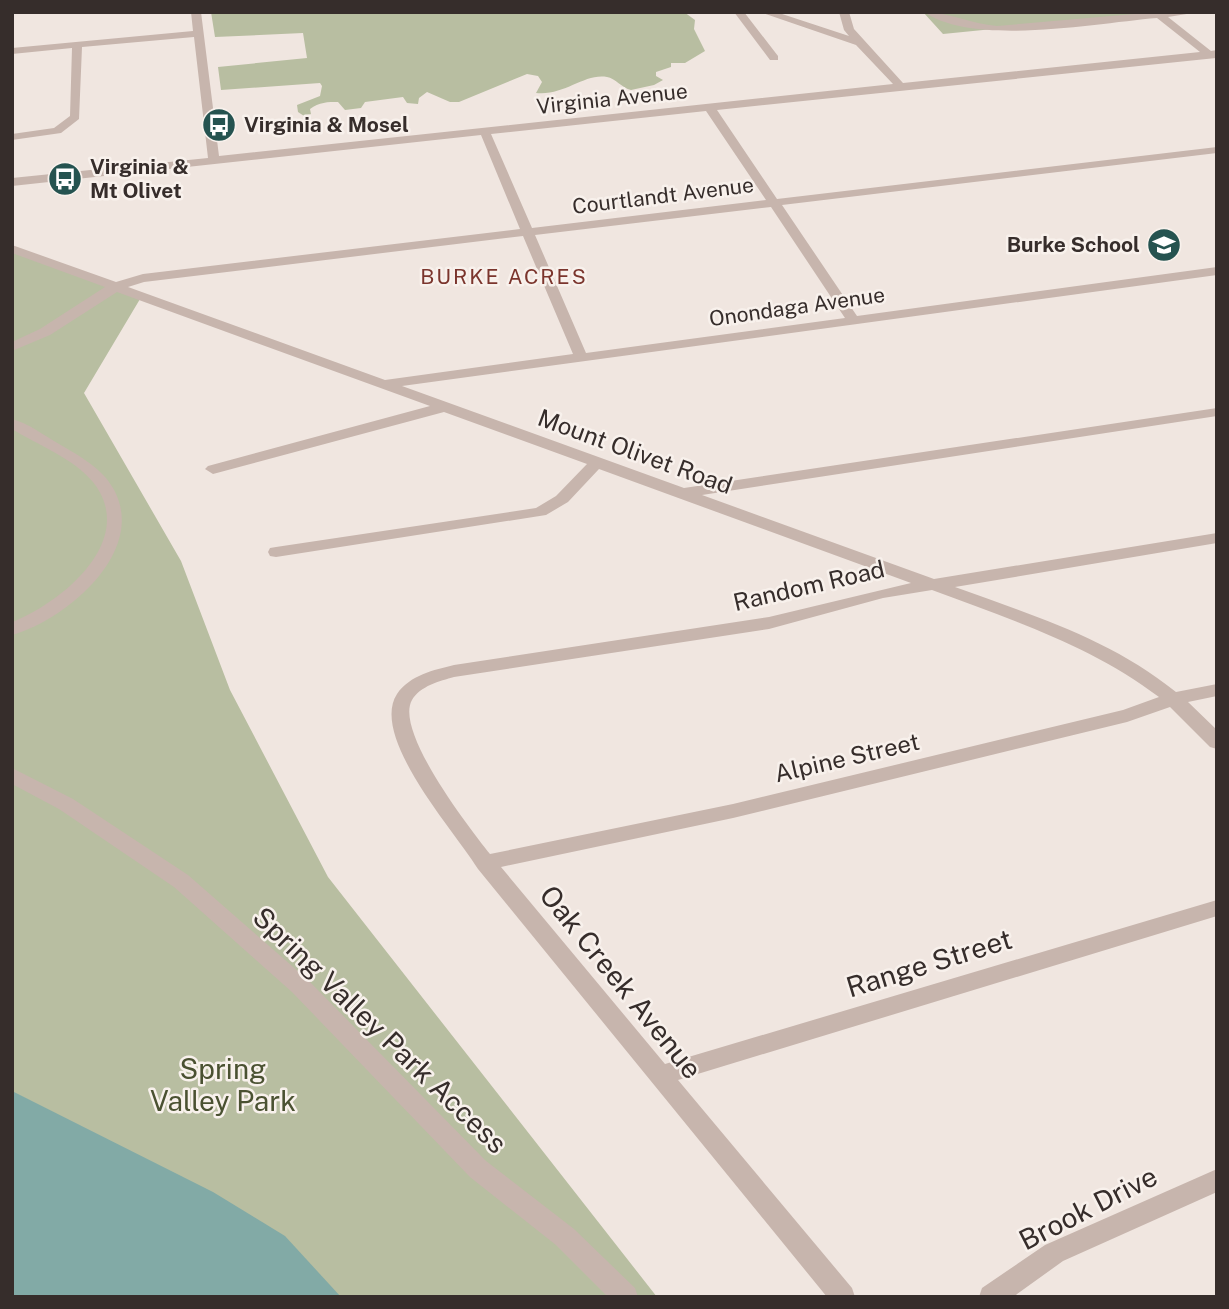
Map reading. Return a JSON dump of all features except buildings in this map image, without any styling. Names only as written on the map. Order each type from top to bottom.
[{"type":"street","points":[[196,12],[214,160]]},
{"type":"street","points":[[739,12],[774,58]]},
{"type":"street","points":[[765,12],[860,43]]},
{"type":"street","points":[[845,12],[849,30],[901,87]]},
{"type":"street","points":[[929,12],[971,27],[997,29],[1194,12]]},
{"type":"street","points":[[1160,16],[1214,56]]},
{"type":"street","points":[[12,51],[199,33]]},
{"type":"street","points":[[12,137],[63,128],[75,117],[77,45]]},
{"type":"street","name":"Virginia Avenue","points":[[12,183],[710,107],[1214,56]]},
{"type":"street","points":[[710,107],[853,320]]},
{"type":"street","points":[[485,132],[581,358]]},
{"type":"street","name":"Courtlandt Avenue","points":[[115,285],[143,278],[1217,150]]},
{"type":"street","name":"Mount Olivet Road","points":[[12,248],[937,585],[1086,642],[1152,681],[1217,742]]},
{"type":"street","name":"Onondaga Avenue","points":[[383,385],[1217,271]]},
{"type":"street","points":[[12,347],[39,337],[63,317],[115,285]]},
{"type":"street","points":[[214,469],[444,407]]},
{"type":"street","points":[[680,493],[1217,412]]},
{"type":"street","points":[[12,423],[92,474],[107,493],[113,519],[108,549],[91,577],[58,607],[12,629]]},
{"type":"street","points":[[276,552],[540,512],[562,499],[597,463]]},
{"type":"street","name":"Random Road","points":[[415,687],[454,671],[769,623],[883,593],[1217,538]]},
{"type":"street","name":"Oak Creek Avenue","points":[[415,687],[401,706],[401,718],[410,745],[447,812],[485,863],[843,1297]]},
{"type":"street","name":"Alpine Street","points":[[485,863],[774,801],[1127,716],[1173,699],[1217,690]]},
{"type":"street","name":"Spring Valley Park Access","points":[[12,775],[76,811],[181,881],[300,986],[478,1169],[565,1237],[625,1297]]},
{"type":"street","name":"Range Street","points":[[659,1076],[1217,908]]},
{"type":"street","name":"Brook Drive","points":[[991,1297],[1054,1253],[1217,1180]]},
{"type":"green space","points":[[211,12],[684,12],[695,20],[694,29],[705,51],[685,63],[671,63],[671,67],[656,72],[656,76],[663,80],[654,85],[631,90],[610,78],[599,77],[556,91],[536,93],[542,82],[538,76],[527,74],[459,102],[450,102],[427,92],[419,98],[418,104],[407,103],[403,97],[365,102],[361,108],[345,110],[338,102],[327,102],[313,107],[310,109],[311,114],[304,116],[298,112],[297,105],[320,96],[320,83],[221,90],[218,67],[307,58],[303,33],[215,37]]},
{"type":"green space","points":[[923,12],[1163,12],[943,34]]},
{"type":"green space","name":"Spring Valley Park","points":[[12,248],[143,294],[84,393],[181,561],[230,690],[328,877],[657,1297],[12,1297]]},
{"type":"water","points":[[12,1091],[213,1192],[285,1236],[341,1297],[12,1297]]},
{"type":"place","name":"Virginia & Mosel","points":[[219,125]]},
{"type":"place","name":"Virginia & Mt Olivet","points":[[65,179]]},
{"type":"place","name":"Burke School","points":[[1164,245]]},
{"type":"district","name":"BURKE ACRES","points":[[504,277]]}]
